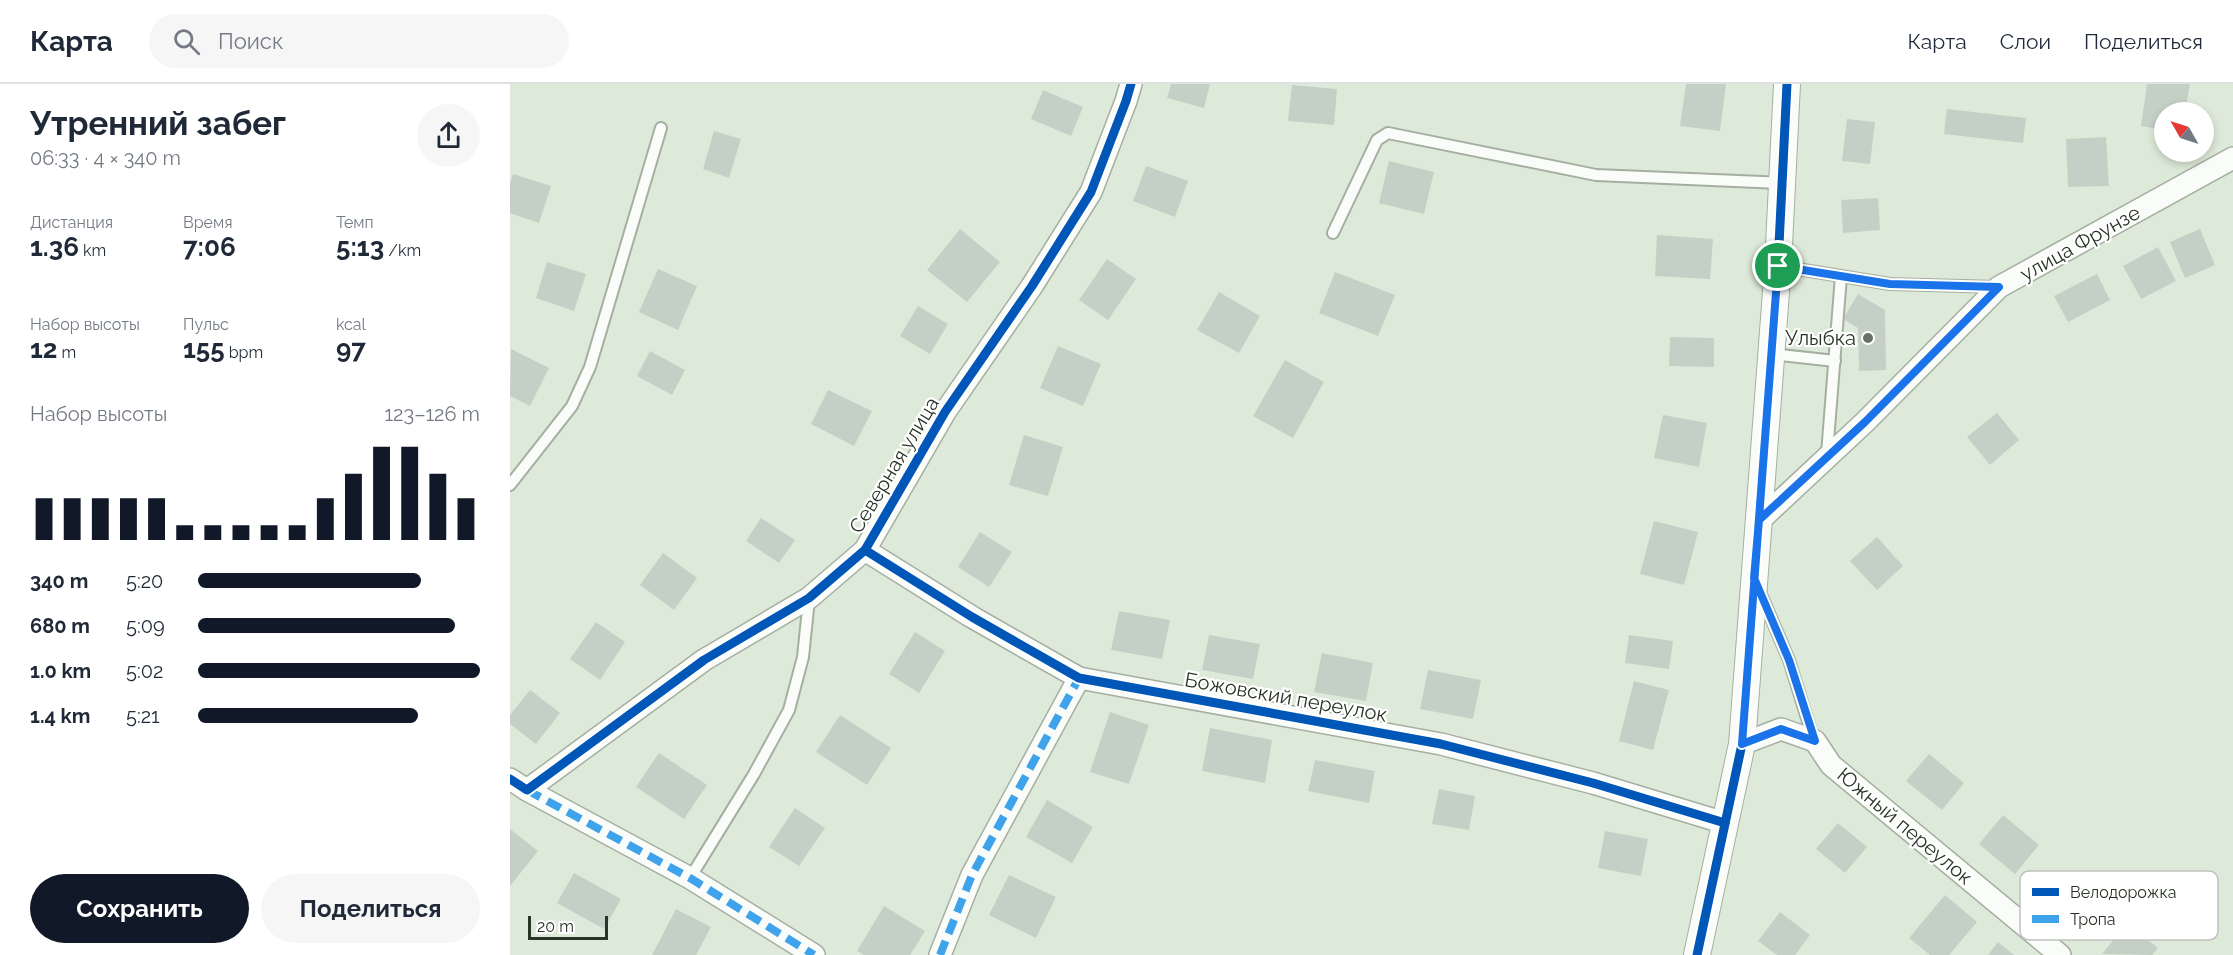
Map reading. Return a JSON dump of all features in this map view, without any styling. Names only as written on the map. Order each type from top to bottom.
[{"type":"street","name":"Северная улица","points":[[814,955],[690,878],[518,784],[704,660],[809,598],[865,550],[945,412],[1032,286],[1091,192],[1131,84]]},
{"type":"street","points":[[1697,955],[1742,744],[1784,183],[1787,84]]},
{"type":"street","name":"улица Фрунзе","points":[[1759,520],[1827,457],[1999,287],[2233,158]]},
{"type":"street","name":"Божовский переулок","points":[[865,550],[972,617],[1079,678],[1441,744],[1593,783],[1725,823]]},
{"type":"street","points":[[940,955],[972,875],[1079,678]]},
{"type":"street","points":[[1742,744],[1781,729],[1815,741]]},
{"type":"street","name":"Южный переулок","points":[[1815,741],[1831,765],[2020,922]]},
{"type":"street","name":"Южный переулок","points":[[2042,940],[2060,955]]},
{"type":"lane","points":[[510,485],[572,405],[590,367],[661,128]]},
{"type":"lane","points":[[1333,233],[1377,140],[1388,133],[1596,175],[1784,183]]},
{"type":"lane","points":[[1778,266],[1890,284],[1999,287]]},
{"type":"lane","points":[[1827,457],[1841,276]]},
{"type":"lane","points":[[1772,354],[1835,361]]},
{"type":"lane","points":[[1754,578],[1789,660],[1815,741]]},
{"type":"lane","points":[[690,878],[754,774],[789,710],[803,657],[809,598]]},
{"type":"building","points":[[1171,84],[1210,84],[1204,108],[1167,98]]},
{"type":"building","points":[[1686,84],[1726,84],[1720,131],[1680,126]]},
{"type":"building","points":[[2147,84],[2190,84],[2187,102],[2154,102],[2154,128],[2141,126]]},
{"type":"building","points":[[1292,85],[1337,89],[1334,125],[1288,121]]},
{"type":"building","points":[[1043,90],[1083,107],[1071,136],[1031,119]]},
{"type":"building","points":[[1947,109],[2026,118],[2023,143],[1944,134]]},
{"type":"building","points":[[1847,119],[1875,122],[1870,164],[1842,161]]},
{"type":"building","points":[[714,131],[741,139],[729,178],[703,169]]},
{"type":"building","points":[[2106,137],[2109,186],[2068,187],[2066,139]]},
{"type":"building","points":[[1389,161],[1434,172],[1424,214],[1379,203]]},
{"type":"building","points":[[1146,166],[1188,181],[1175,217],[1133,201]]},
{"type":"building","points":[[513,174],[551,186],[539,223],[510,213],[510,183]]},
{"type":"building","points":[[1878,198],[1880,230],[1843,233],[1841,200]]},
{"type":"building","points":[[960,229],[1000,262],[967,302],[927,270]]},
{"type":"building","points":[[2200,229],[2215,265],[2185,278],[2170,242]]},
{"type":"building","points":[[1657,235],[1713,239],[1710,279],[1655,276]]},
{"type":"building","points":[[2158,247],[2176,281],[2141,299],[2123,266]]},
{"type":"building","points":[[1107,259],[1136,279],[1108,320],[1079,300]]},
{"type":"building","points":[[547,262],[586,274],[574,311],[536,298]]},
{"type":"building","points":[[658,269],[697,286],[678,330],[639,312]]},
{"type":"building","points":[[1335,272],[1395,295],[1378,336],[1319,313]]},
{"type":"building","points":[[2097,274],[2110,300],[2068,322],[2054,296]]},
{"type":"building","points":[[1219,292],[1260,316],[1239,353],[1197,330]]},
{"type":"building","points":[[1858,294],[1885,310],[1886,370],[1859,371],[1858,328],[1843,319]]},
{"type":"building","points":[[918,306],[948,324],[930,354],[900,336]]},
{"type":"building","points":[[1670,337],[1714,338],[1714,367],[1669,366]]},
{"type":"building","points":[[1058,346],[1101,364],[1083,406],[1040,388]]},
{"type":"building","points":[[511,349],[549,368],[530,406],[510,396]]},
{"type":"building","points":[[650,351],[685,370],[672,395],[637,376]]},
{"type":"building","points":[[1285,360],[1324,382],[1293,438],[1253,416]]},
{"type":"building","points":[[828,390],[872,411],[854,446],[811,424]]},
{"type":"building","points":[[1997,413],[2019,440],[1990,465],[1967,437]]},
{"type":"building","points":[[1663,415],[1707,423],[1699,467],[1654,458]]},
{"type":"building","points":[[1024,435],[1063,447],[1048,496],[1009,485]]},
{"type":"building","points":[[761,518],[795,540],[779,563],[746,541]]},
{"type":"building","points":[[1654,521],[1698,532],[1684,585],[1640,574]]},
{"type":"building","points":[[980,532],[1012,552],[989,587],[958,567]]},
{"type":"building","points":[[1877,537],[1903,566],[1877,590],[1850,561]]},
{"type":"building","points":[[663,553],[697,578],[674,610],[640,585]]},
{"type":"building","points":[[1119,611],[1170,620],[1162,659],[1111,650]]},
{"type":"building","points":[[596,622],[625,642],[600,680],[570,659]]},
{"type":"building","points":[[915,632],[945,651],[919,693],[889,674]]},
{"type":"building","points":[[1209,635],[1260,644],[1253,679],[1202,670]]},
{"type":"building","points":[[1629,635],[1673,641],[1669,669],[1625,663]]},
{"type":"building","points":[[1322,653],[1373,663],[1366,701],[1314,692]]},
{"type":"building","points":[[1428,670],[1481,680],[1473,719],[1420,709]]},
{"type":"building","points":[[1634,681],[1669,690],[1653,750],[1619,741]]},
{"type":"building","points":[[530,690],[560,713],[536,744],[510,724],[510,715]]},
{"type":"building","points":[[1110,712],[1149,725],[1129,784],[1090,772]]},
{"type":"building","points":[[840,715],[891,748],[867,785],[816,752]]},
{"type":"building","points":[[1210,728],[1272,740],[1265,783],[1202,771]]},
{"type":"building","points":[[659,753],[707,785],[684,819],[636,787]]},
{"type":"building","points":[[1929,754],[1964,783],[1942,810],[1906,781]]},
{"type":"building","points":[[1315,760],[1375,771],[1369,803],[1308,791]]},
{"type":"building","points":[[1439,789],[1475,796],[1469,830],[1432,824]]},
{"type":"building","points":[[1047,800],[1093,827],[1072,863],[1026,837]]},
{"type":"building","points":[[795,808],[825,828],[799,866],[769,847]]},
{"type":"building","points":[[2003,815],[2039,845],[2015,874],[1979,844]]},
{"type":"building","points":[[1838,823],[1867,847],[1845,873],[1816,849]]},
{"type":"building","points":[[510,829],[538,851],[510,886]]},
{"type":"building","points":[[1605,831],[1648,839],[1641,876],[1598,868]]},
{"type":"building","points":[[574,873],[621,899],[604,929],[557,903]]},
{"type":"building","points":[[1009,875],[1056,897],[1036,938],[989,915]]},
{"type":"building","points":[[1945,895],[1977,922],[1949,955],[1930,955],[1909,938]]},
{"type":"building","points":[[884,906],[925,931],[910,955],[864,955],[857,951]]},
{"type":"building","points":[[676,909],[711,927],[696,955],[652,955]]},
{"type":"building","points":[[1780,912],[1810,935],[1795,955],[1777,955],[1758,941]]},
{"type":"building","points":[[2113,940],[2148,940],[2158,948],[2152,955],[2102,954]]},
{"type":"building","points":[[1998,942],[2014,955],[1988,955]]},
{"type":"marked path","points":[[940,955],[972,875],[1079,678]]},
{"type":"marked path","points":[[527,790],[690,878],[814,955]]},
{"type":"cycle path","points":[[510,779],[527,790],[704,660],[809,598],[865,550],[945,412],[1032,286],[1091,192],[1131,84]]},
{"type":"cycle path","points":[[1697,955],[1742,744],[1778,265],[1787,84]]},
{"type":"cycle path","points":[[865,550],[972,617],[1079,678],[1441,744],[1593,783],[1725,823]]},
{"type":"place","name":"Улыбка","points":[[1868,338]]},
{"type":"route","points":[[1778,266],[1754,578],[1742,744],[1781,729],[1815,741],[1789,660],[1754,578],[1759,520],[1865,422],[1999,287],[1890,284],[1778,266]]}]
